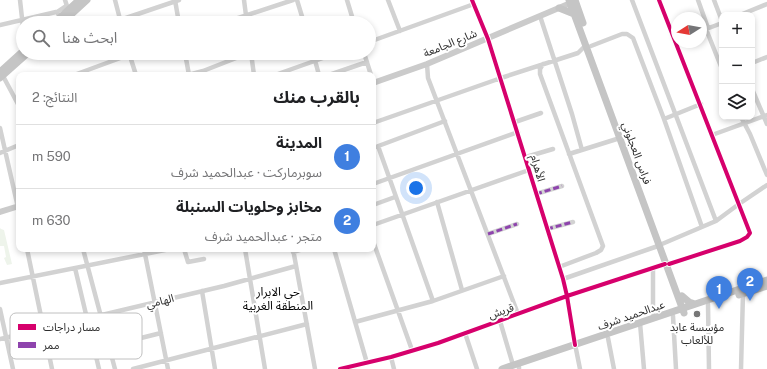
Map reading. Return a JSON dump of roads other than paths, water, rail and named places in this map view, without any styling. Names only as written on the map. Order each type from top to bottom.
[{"type":"main road","points":[[61,16],[67,8],[80,0]]},
{"type":"main road","points":[[62,16],[87,0]]},
{"type":"main road","name":"شارع الجامعة","points":[[376,81],[427,64],[488,39],[572,1]]},
{"type":"main road","name":"فراس العجلوني","points":[[572,1],[574,14],[588,46],[620,138],[685,310]]},
{"type":"main road","name":"فراس العجلوني","points":[[572,1],[660,245]]},
{"type":"main road","points":[[559,8],[574,14]]},
{"type":"main road","points":[[1,75],[16,59]]},
{"type":"main road","points":[[1,75],[19,60]]},
{"type":"main road","points":[[0,212],[16,209]]},
{"type":"main road","name":"عبدالحميد شرف","points":[[685,310],[695,304],[767,280]]},
{"type":"main road","name":"عبدالحميد شرف","points":[[502,369],[516,368],[685,310],[767,286]]},
{"type":"main road","points":[[673,315],[680,298],[695,304]]},
{"type":"main road","name":"عبدالحميد شرف","points":[[576,347],[608,338],[653,319],[673,315]]},
{"type":"street","points":[[20,0],[22,16]]},
{"type":"street","points":[[65,0],[67,8]]},
{"type":"street","points":[[115,0],[120,16]]},
{"type":"street","points":[[134,16],[176,0],[178,16]]},
{"type":"street","points":[[244,0],[246,15]]},
{"type":"street","points":[[243,16],[293,0]]},
{"type":"street","points":[[297,0],[302,16]]},
{"type":"street","points":[[347,0],[352,16]]},
{"type":"street","points":[[388,0],[400,31]]},
{"type":"street","points":[[632,0],[716,221]]},
{"type":"street","points":[[659,0],[671,28]]},
{"type":"street","points":[[698,0],[701,12]]},
{"type":"street","points":[[714,0],[719,14]]},
{"type":"street","points":[[376,40],[473,2]]},
{"type":"street","name":"الأهرام","points":[[473,2],[488,39],[501,78],[568,296],[580,369]]},
{"type":"street","points":[[747,12],[767,4]]},
{"type":"street","points":[[540,16],[572,114],[582,150]]},
{"type":"street","points":[[0,25],[16,21]]},
{"type":"street","points":[[707,28],[719,23]]},
{"type":"street","points":[[376,122],[501,78],[578,53],[588,46],[622,34],[630,36],[635,42],[702,227]]},
{"type":"street","points":[[707,34],[719,62]]},
{"type":"street","points":[[679,48],[739,204]]},
{"type":"street","points":[[755,62],[767,57]]},
{"type":"street","points":[[82,72],[113,60]]},
{"type":"street","points":[[133,60],[135,72]]},
{"type":"street","points":[[186,60],[188,72]]},
{"type":"street","points":[[200,72],[232,60]]},
{"type":"street","points":[[251,60],[253,72]]},
{"type":"street","points":[[283,72],[315,60],[318,72]]},
{"type":"street","points":[[338,72],[367,62],[370,72]]},
{"type":"street","points":[[427,64],[427,74],[518,314]]},
{"type":"street","points":[[543,64],[540,69],[540,74],[602,246],[601,250],[596,253],[558,267]]},
{"type":"street","points":[[528,69],[540,74]]},
{"type":"street","points":[[1,75],[16,99]]},
{"type":"street","points":[[755,95],[765,115],[767,124]]},
{"type":"street","points":[[664,119],[701,104]]},
{"type":"street","points":[[515,122],[541,113]]},
{"type":"street","points":[[712,135],[765,115]]},
{"type":"street","points":[[743,120],[767,175]]},
{"type":"street","points":[[376,147],[445,121]]},
{"type":"street","points":[[0,128],[3,152],[16,198]]},
{"type":"street","points":[[376,183],[518,132]]},
{"type":"street","points":[[569,154],[620,138]]},
{"type":"street","points":[[3,152],[16,146]]},
{"type":"street","points":[[376,149],[402,214],[433,300]]},
{"type":"street","points":[[526,157],[553,149]]},
{"type":"street","points":[[376,224],[529,170]]},
{"type":"street","points":[[536,194],[562,186]]},
{"type":"street","points":[[563,280],[660,245],[716,221],[767,186]]},
{"type":"street","points":[[376,204],[395,197]]},
{"type":"street","points":[[437,202],[462,290]]},
{"type":"street","name":"قريش","points":[[340,369],[391,357],[500,321],[568,296],[745,239],[749,235],[750,231],[739,204]]},
{"type":"street","points":[[547,229],[573,222]]},
{"type":"street","points":[[488,234],[517,224]]},
{"type":"street","points":[[376,249],[412,350]]},
{"type":"street","points":[[28,252],[40,313]]},
{"type":"street","points":[[84,252],[99,313]]},
{"type":"street","points":[[0,283],[75,268],[140,252]]},
{"type":"street","points":[[144,252],[168,369]]},
{"type":"street","points":[[185,252],[188,262],[204,259]]},
{"type":"street","points":[[245,252],[265,369]]},
{"type":"street","points":[[293,252],[315,369]]},
{"type":"street","points":[[335,252],[366,363]]},
{"type":"street","name":"الهامي","points":[[112,313],[224,286],[296,266]]},
{"type":"street","points":[[75,268],[85,313]]},
{"type":"street","points":[[653,269],[653,319]]},
{"type":"street","points":[[355,322],[433,300],[504,276]]},
{"type":"street","points":[[202,291],[216,369]]},
{"type":"street","points":[[741,369],[743,293]]},
{"type":"street","points":[[708,304],[709,369]]},
{"type":"street","points":[[0,309],[10,355]]},
{"type":"street","points":[[673,315],[676,369]]},
{"type":"street","points":[[500,321],[516,368]]},
{"type":"street","points":[[133,369],[307,324]]},
{"type":"street","points":[[641,325],[644,369]]},
{"type":"street","points":[[142,338],[161,333]]},
{"type":"street","points":[[465,333],[477,369]]},
{"type":"street","name":"الهامي","points":[[0,339],[10,336]]},
{"type":"street","points":[[608,338],[614,369]]},
{"type":"street","points":[[391,357],[394,369]]},
{"type":"street","points":[[11,359],[13,369]]},
{"type":"street","points":[[50,359],[52,369]]},
{"type":"street","points":[[97,359],[99,369]]},
{"type":"street","points":[[112,359],[115,369]]},
{"type":"place","name":"مخابز وحلويات السنبلة","points":[[750,301]]},
{"type":"place","name":"المدينة","points":[[719,309]]},
{"type":"place","name":"مؤسسة عابد للألعاب","points":[[697,314]]},
{"type":"district","name":"حي الابرار المنطقة الغربية","points":[[278,299]]}]
